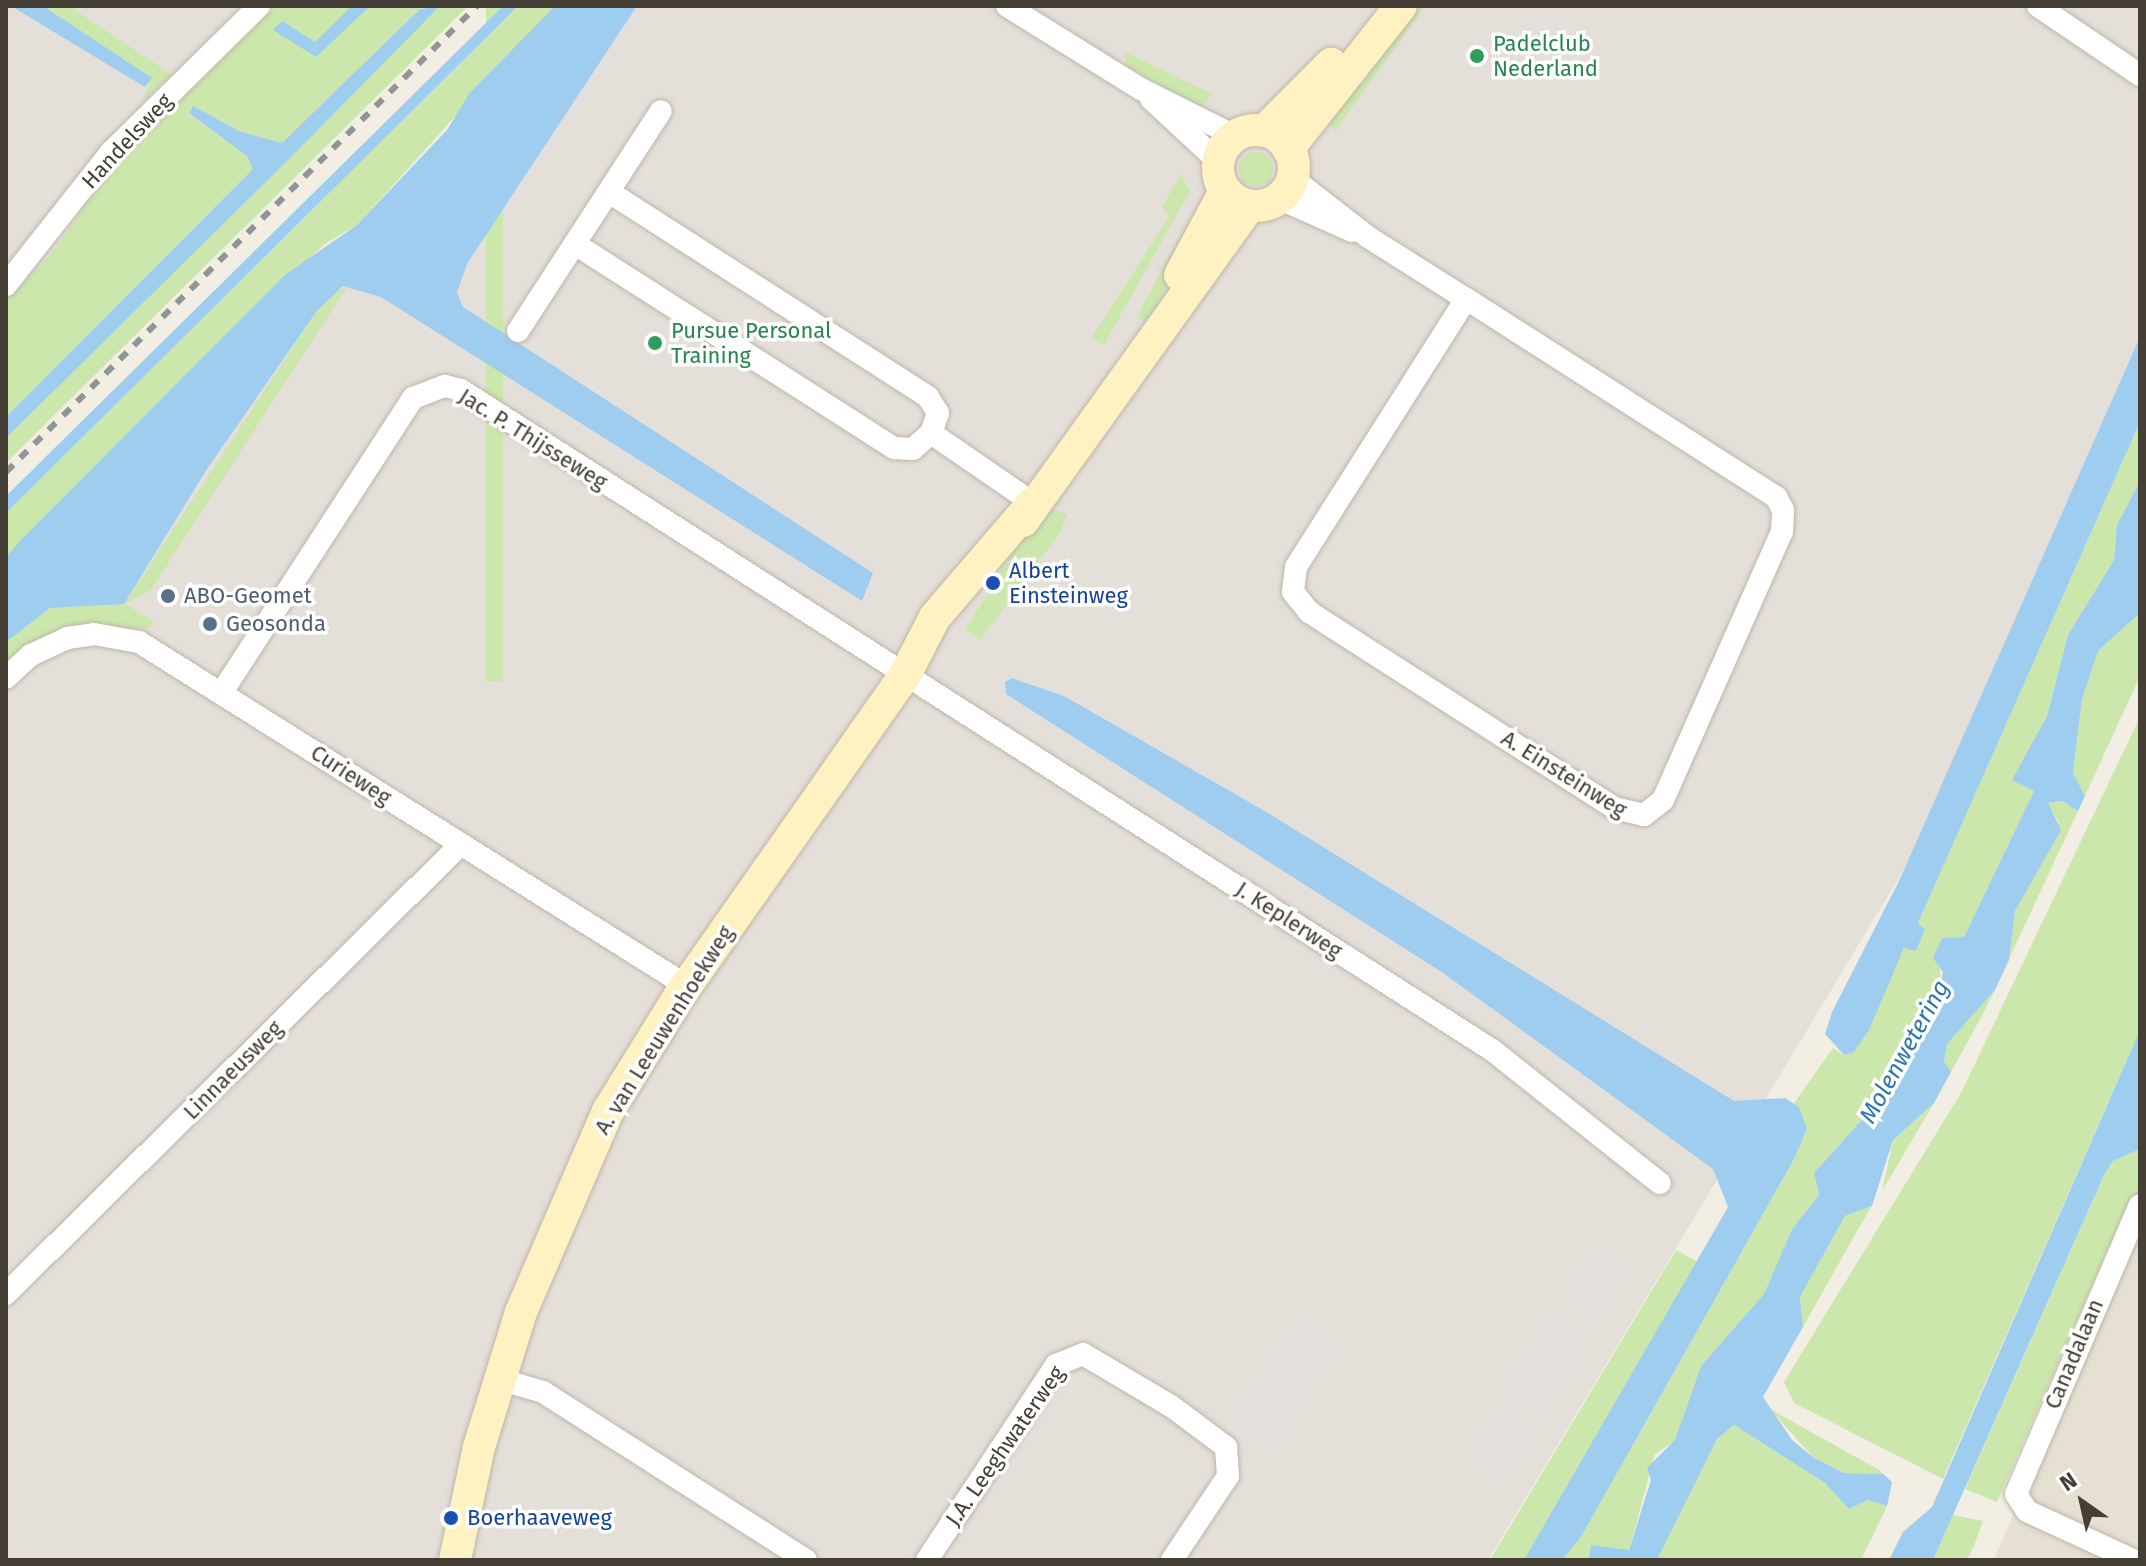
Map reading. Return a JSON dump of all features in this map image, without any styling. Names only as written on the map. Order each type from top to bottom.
[{"type":"street","name":"Handelsweg","points":[[6,285],[111,152],[259,6]]},
{"type":"street","name":"A. Einsteinweg","points":[[1007,6],[1141,89],[1256,169],[1368,237],[1466,299],[1776,497],[1783,510],[1782,532],[1663,800],[1644,815],[1614,808],[1309,612],[1293,592],[1296,567],[1466,299]]},
{"type":"street","name":"A. van Leeuwenhoekweg","points":[[455,1560],[499,1379],[580,1170],[608,1111],[687,986],[905,675],[935,617],[1033,503],[1165,315],[1174,286],[1256,169],[1398,6]]},
{"type":"street","points":[[2038,6],[2140,75]]},
{"type":"street","points":[[518,331],[661,111]]},
{"type":"street","points":[[575,244],[894,448],[913,449],[931,433],[938,413],[928,397],[609,192]]},
{"type":"street","name":"Jac. P. Thijsseweg","points":[[222,692],[413,398],[445,386],[905,675]]},
{"type":"street","points":[[931,433],[1033,503]]},
{"type":"street","name":"Curieweg","points":[[6,678],[50,644],[94,634],[139,642],[687,986]]},
{"type":"street","name":"J. Keplerweg","points":[[905,675],[1492,1050],[1660,1183]]},
{"type":"street","name":"Linnaeusweg","points":[[6,1294],[460,845]]},
{"type":"street","name":"Canadalaan","points":[[2133,1560],[2019,1504],[2022,1475],[2140,1205]]},
{"type":"street","name":"J.A. Leeghwaterweg","points":[[927,1560],[1056,1365],[1083,1354],[1171,1406],[1226,1447],[1228,1476],[1172,1560]]},
{"type":"street","points":[[499,1379],[543,1392],[806,1560]]},
{"type":"shaded area","points":[[6,6],[423,6],[6,417]]},
{"type":"shaded area","points":[[637,6],[2140,6],[2140,380],[1903,871],[1488,1560],[6,1560],[6,606],[339,262],[467,264]]},
{"type":"shaded area","points":[[2140,1230],[2140,1560],[1994,1560],[2026,1484]]},
{"type":"shaded area","points":[[1587,1251],[1623,1272],[1597,1318],[1572,1303],[1585,1281],[1573,1274]]},
{"type":"shaded area","points":[[1549,1315],[1587,1337],[1542,1415],[1504,1393]]},
{"type":"shaded area","points":[[1295,1322],[1333,1346],[1271,1445],[1233,1421]]},
{"type":"shaded area","points":[[1495,1409],[1532,1431],[1504,1478],[1467,1456]]},
{"type":"green space","points":[[43,6],[69,6],[171,74],[143,101],[151,78]]},
{"type":"green space","points":[[276,6],[423,6],[282,143],[241,132],[193,106],[189,114],[247,156],[253,169],[6,417],[6,301],[51,254],[118,162]]},
{"type":"green space","points":[[440,6],[468,6],[6,463],[6,438]]},
{"type":"green space","points":[[486,6],[503,6],[503,681],[486,681]]},
{"type":"green space","points":[[518,6],[555,6],[357,225],[326,243],[233,328],[6,557],[6,513]]},
{"type":"green space","points":[[1413,6],[1425,6],[1336,130],[1318,117]]},
{"type":"green space","points":[[1123,51],[1212,94],[1201,108],[1128,66]]},
{"type":"green space","points":[[1256,152],[1268,157],[1273,169],[1268,181],[1256,186],[1244,181],[1239,169],[1244,157]]},
{"type":"green space","points":[[1181,174],[1190,191],[1104,345],[1091,339],[1169,217],[1162,207]]},
{"type":"green space","points":[[1189,221],[1197,226],[1151,316],[1143,321],[1137,316]]},
{"type":"green space","points":[[347,287],[151,590],[125,604],[154,622],[149,628],[65,628],[35,641],[6,664],[6,642],[50,608],[124,604],[316,312],[332,292]]},
{"type":"green space","points":[[2140,422],[2140,481],[2117,525],[2114,560],[2068,635],[2047,716],[2013,780],[2034,791],[1964,937],[1941,939],[1940,987],[1924,1020],[1893,1054],[1896,1063],[1877,1103],[1814,1173],[1819,1195],[1792,1229],[1764,1294],[1701,1366],[1675,1441],[1655,1454],[1629,1550],[1620,1560],[1562,1560],[1581,1537],[1794,1159],[1807,1129],[1794,1103],[1833,1048],[1844,1055],[1854,1052],[1905,947],[1916,951],[1925,931],[1918,923]]},
{"type":"green space","points":[[1050,508],[1068,515],[1058,535],[980,640],[965,630],[1036,515]]},
{"type":"green space","points":[[2140,613],[2140,676],[2085,796],[2073,773],[2082,699],[2098,651]]},
{"type":"green space","points":[[2140,717],[2140,1030],[1943,1479],[1794,1403],[1784,1382],[1961,1093]]},
{"type":"green space","points":[[2062,801],[2078,811],[2009,959],[2015,911],[2059,823],[2047,803]]},
{"type":"green space","points":[[1995,990],[1951,1072],[1944,1061],[1947,1044]]},
{"type":"green space","points":[[1934,1103],[1882,1191],[1893,1140]]},
{"type":"green space","points":[[2140,1149],[2140,1192],[2128,1203],[1997,1502],[1965,1489],[2104,1175],[2113,1161]]},
{"type":"green space","points":[[1872,1206],[1803,1327],[1800,1297],[1845,1216]]},
{"type":"green space","points":[[1676,1250],[1698,1262],[1524,1560],[1490,1560]]},
{"type":"green space","points":[[1770,1409],[1883,1474],[1844,1473],[1813,1457]]},
{"type":"green space","points":[[1734,1425],[1825,1483],[1849,1509],[1868,1500],[1887,1506],[1861,1560],[1657,1560],[1717,1439]]},
{"type":"green space","points":[[1953,1515],[1983,1521],[1974,1546],[1967,1560],[1933,1560]]},
{"type":"water","points":[[11,6],[43,6],[152,78],[145,87]]},
{"type":"water","points":[[352,6],[370,6],[316,57],[273,30],[282,21],[315,42]]},
{"type":"water","points":[[440,6],[6,438],[6,417],[253,169],[247,156],[189,113],[193,106],[241,132],[282,143],[420,9]]},
{"type":"water","points":[[503,6],[518,6],[6,513],[6,496]]},
{"type":"water","points":[[555,6],[637,6],[467,264],[457,293],[463,307],[873,573],[862,601],[381,297],[343,286],[316,312],[207,469],[124,604],[50,608],[6,642],[6,557],[286,274],[357,225],[447,130],[469,94]]},
{"type":"water","points":[[2140,337],[2140,422],[1918,923],[1925,930],[1916,951],[1904,948],[1869,1030],[1854,1052],[1844,1055],[1825,1034],[1832,1012],[1899,881]]},
{"type":"water","name":"Molenwetering","points":[[2140,481],[2140,613],[2098,651],[2082,699],[2073,773],[2085,796],[2078,811],[2062,801],[2048,803],[2061,830],[2015,911],[2009,960],[1995,990],[1947,1044],[1944,1061],[1951,1072],[1934,1103],[1893,1140],[1872,1206],[1845,1216],[1800,1297],[1803,1327],[1763,1397],[1792,1440],[1813,1457],[1844,1473],[1883,1474],[1892,1482],[1887,1506],[1868,1500],[1849,1509],[1825,1483],[1734,1425],[1717,1439],[1657,1560],[1589,1560],[1591,1545],[1629,1550],[1651,1480],[1647,1468],[1675,1440],[1701,1366],[1764,1294],[1792,1229],[1819,1195],[1814,1173],[1877,1103],[1896,1063],[1893,1054],[1924,1020],[1940,986],[1943,972],[1933,958],[1942,938],[1964,937],[2034,791],[2012,780],[2047,716],[2068,635],[2114,560],[2117,525]]},
{"type":"water","points":[[1012,678],[1064,696],[1263,810],[1734,1101],[1785,1098],[1799,1107],[1807,1129],[1794,1159],[1581,1537],[1562,1560],[1524,1560],[1728,1207],[1713,1169],[1443,973],[1006,694],[1005,682]]},
{"type":"water","points":[[2140,1030],[2140,1149],[2113,1161],[2104,1175],[1933,1560],[1889,1560],[1903,1532],[1932,1507]]},
{"type":"railway","points":[[6,472],[477,6]]},
{"type":"place","name":"Padelclub Nederland","points":[[1477,56]]},
{"type":"place","name":"Pursue Personal Training","points":[[655,343]]},
{"type":"place","name":"Albert Einsteinweg","points":[[993,583]]},
{"type":"place","name":"ABO-Geomet","points":[[168,596]]},
{"type":"place","name":"Geosonda","points":[[210,624]]},
{"type":"place","name":"Boerhaaveweg","points":[[451,1518]]}]
